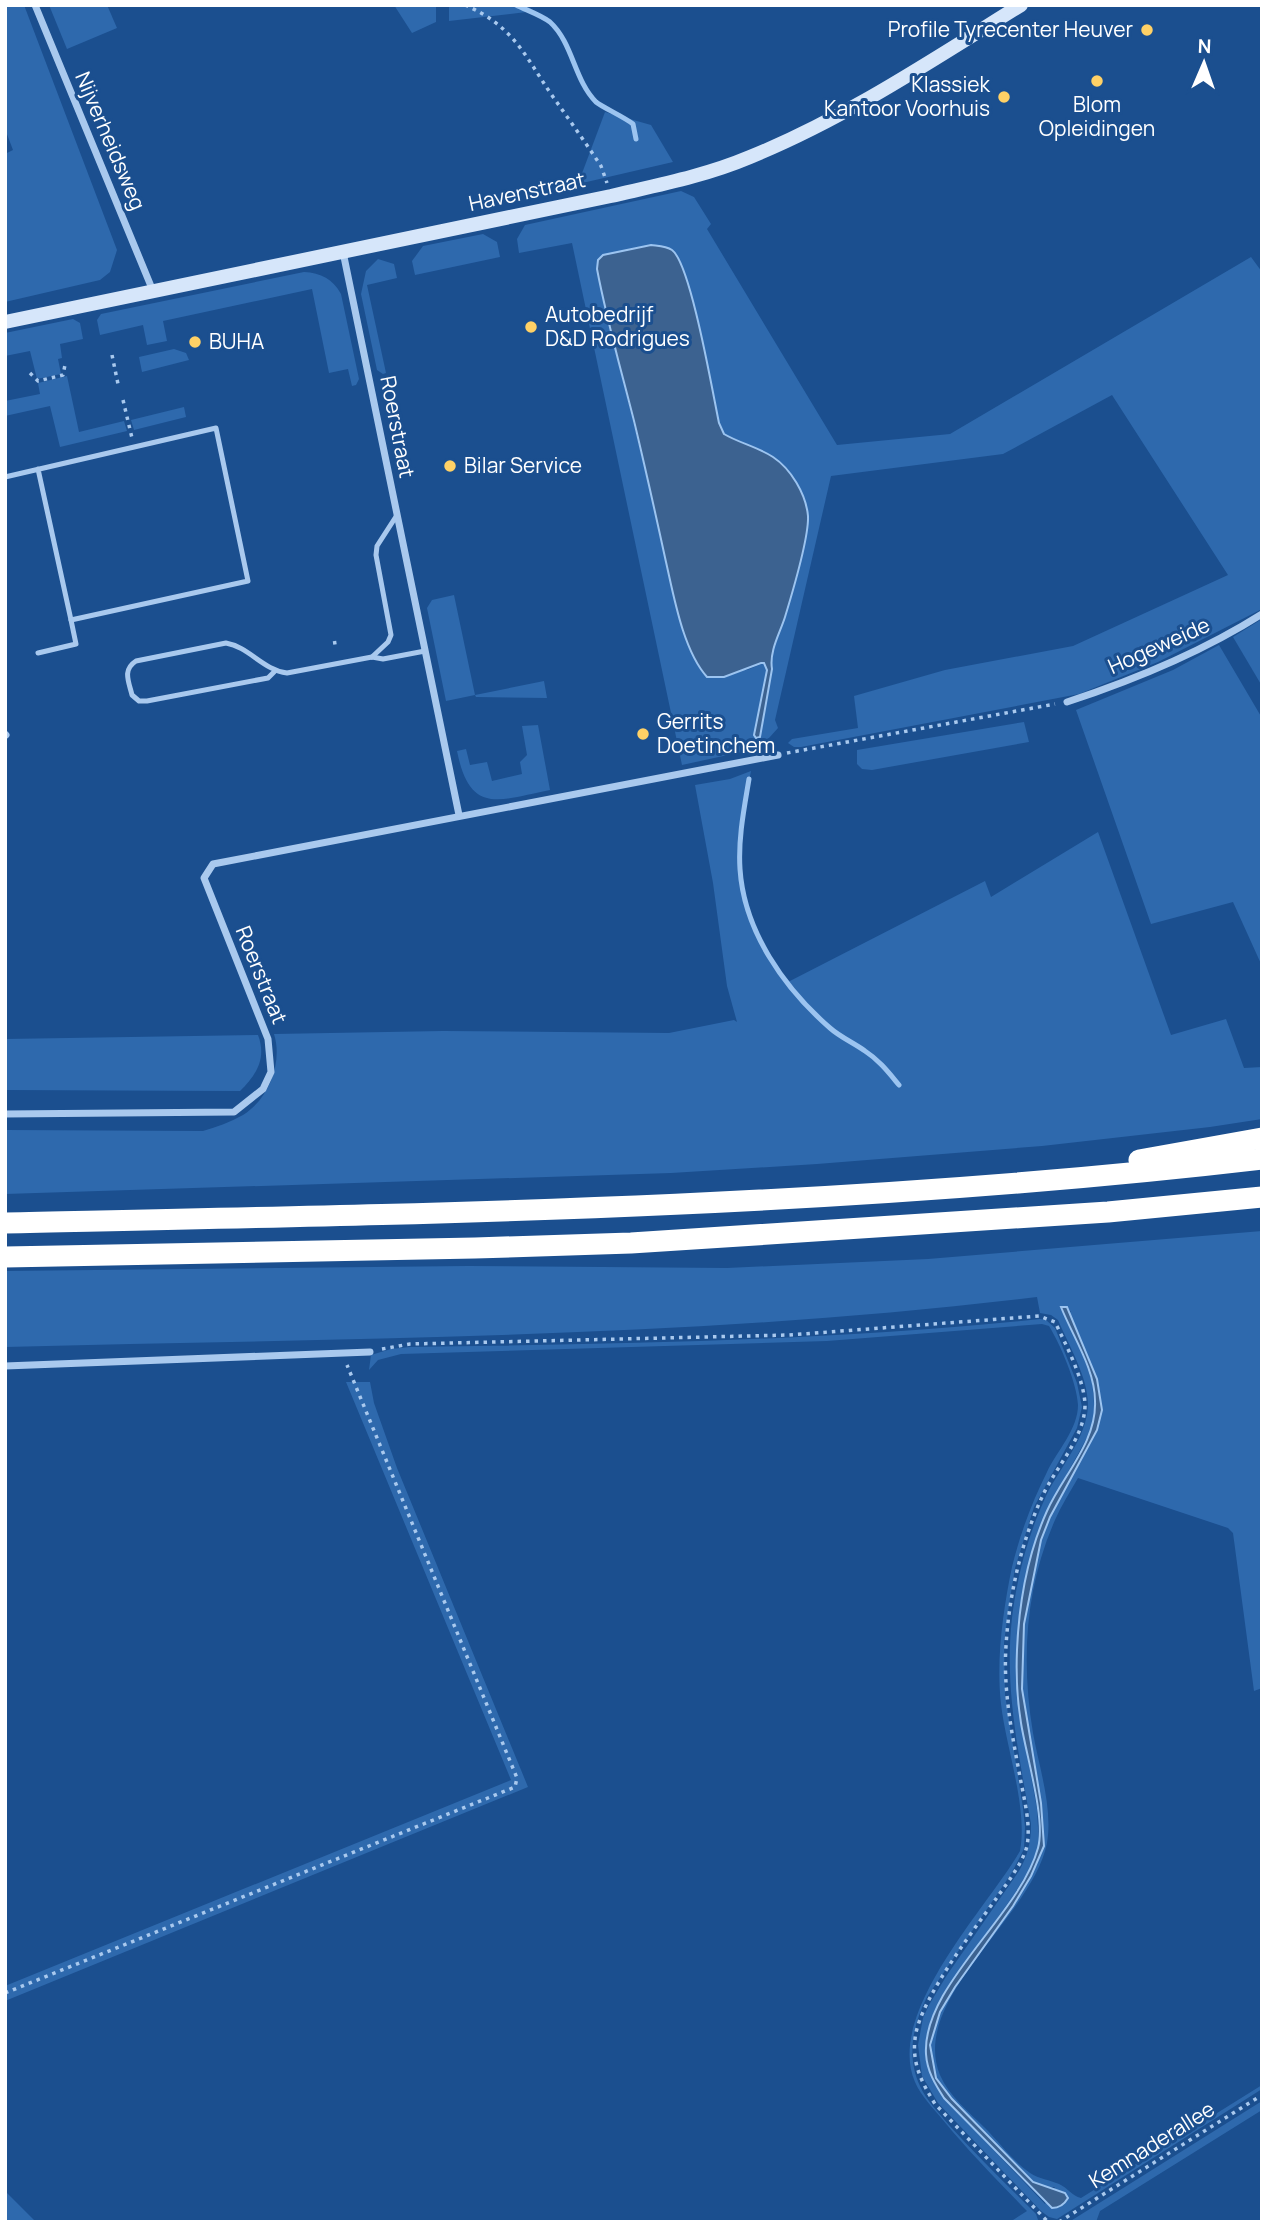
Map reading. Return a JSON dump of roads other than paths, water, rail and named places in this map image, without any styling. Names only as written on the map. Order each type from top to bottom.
[{"type":"highway","points":[[1002,1184],[1262,1138]]},
{"type":"highway","points":[[5,1223],[636,1207],[1002,1184],[1262,1159]]},
{"type":"highway","points":[[5,1256],[618,1243],[1108,1212],[1262,1198]]},
{"type":"highway","points":[[1108,1212],[1262,1212]]},
{"type":"street","name":"Nijverheidsweg","points":[[35,5],[153,291]]},
{"type":"street","name":"Havenstraat","points":[[5,322],[611,196],[707,173],[798,137],[869,98],[1021,5]]},
{"type":"street","name":"Roerstraat","points":[[343,252],[459,815]]},
{"type":"street","name":"Hogeweide","points":[[1067,702],[1142,675],[1238,629],[1262,614]]},
{"type":"street","name":"Roerstraat","points":[[5,1114],[234,1112],[263,1089],[271,1072],[268,1039],[204,878],[213,864],[778,755]]},
{"type":"street","points":[[5,1366],[370,1352]]},
{"type":"lane","points":[[5,477],[216,428],[248,581],[71,620]]},
{"type":"lane","points":[[38,469],[76,644],[38,653]]},
{"type":"lane","points":[[372,657],[388,642],[391,635],[376,555],[377,546],[397,515]]},
{"type":"lane","points":[[274,671],[268,678],[147,701],[139,701],[132,695],[127,673],[129,665],[136,661],[226,643],[235,644],[274,671],[299,672],[372,657],[383,659],[425,651]]},
{"type":"waterway","points":[[516,5],[550,22],[564,40],[589,93],[596,102],[633,124],[636,139]]},
{"type":"waterway","points":[[749,779],[743,813],[740,869],[743,892],[758,936],[782,976],[813,1012],[834,1031],[875,1058],[899,1085]]},
{"type":"place","name":"Profile Tyrecenter Heuver","points":[[1147,30]]},
{"type":"place","name":"Blom Opleidingen","points":[[1097,81]]},
{"type":"place","name":"Klassiek Kantoor Voorhuis","points":[[1004,97]]},
{"type":"place","name":"Autobedrijf D&D Rodrigues","points":[[531,327]]},
{"type":"place","name":"BUHA","points":[[195,342]]},
{"type":"place","name":"Bilar Service","points":[[450,466]]},
{"type":"place","name":"Gerrits Doetinchem","points":[[643,734]]}]
